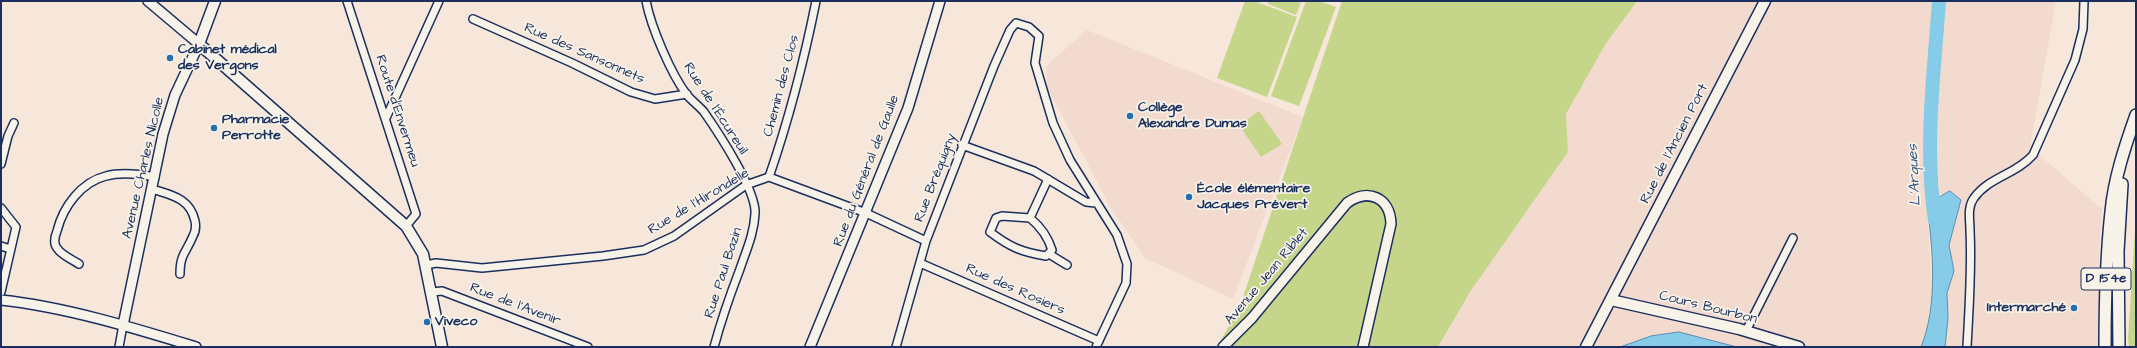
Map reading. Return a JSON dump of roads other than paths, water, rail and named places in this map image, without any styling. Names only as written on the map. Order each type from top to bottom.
[{"type":"main road","name":"Avenue Charles Nicolle","points":[[199,44],[215,1]]},
{"type":"main road","name":"Rue de l'Ancien Port","points":[[1586,347],[1765,1]]},
{"type":"main road","points":[[199,44],[406,226],[423,254],[432,292],[442,347]]},
{"type":"main road","name":"D 154e","points":[[2105,347],[2106,288],[2111,211],[2124,149],[2136,115]]},
{"type":"main road","name":"D 154e","points":[[2119,347],[2120,218],[2122,183],[2136,115]]},
{"type":"main road","name":"Cours Bourbon","points":[[1611,300],[1746,331],[1799,347]]},
{"type":"street","points":[[148,1],[199,44]]},
{"type":"street","name":"Route d'Envermeu","points":[[347,1],[416,214],[406,226]]},
{"type":"street","points":[[386,118],[439,1]]},
{"type":"street","name":"Rue de l'Écureuil","points":[[646,1],[659,42],[687,94],[703,112],[721,139],[746,185]]},
{"type":"street","name":"Chemin des Clos","points":[[769,177],[789,118],[804,59],[816,1]]},
{"type":"street","name":"Rue du Général de Gaulle","points":[[810,347],[908,108],[940,1]]},
{"type":"street","points":[[1966,347],[1972,271],[1969,211],[1973,198],[1989,183],[2023,166],[2033,155],[2075,60],[2083,29],[2084,1]]},
{"type":"street","name":"Rue des Sansonnets","points":[[473,19],[572,63],[631,92],[655,99],[687,94]]},
{"type":"street","name":"Rue Bréquigny","points":[[896,347],[926,241],[962,145],[997,59],[1010,30],[1016,23],[1029,27],[1039,36],[1035,63],[1053,123],[1070,160],[1096,203]]},
{"type":"street","name":"Avenue Charles Nicolle","points":[[118,347],[164,134],[175,95],[199,44]]},
{"type":"street","points":[[1,164],[5,135],[14,123]]},
{"type":"street","points":[[962,145],[1001,158],[1048,179],[1086,202],[1096,203],[1117,235],[1127,264],[1126,283],[1098,344]]},
{"type":"street","points":[[79,264],[57,249],[54,241],[60,216],[70,202],[83,188],[105,176],[133,174],[155,177]]},
{"type":"street","name":"Rue de l'Hirondelle","points":[[426,265],[436,263],[482,268],[603,256],[644,250],[674,236],[746,185],[769,177],[866,213],[926,241]]},
{"type":"street","points":[[1030,218],[1048,179]]},
{"type":"street","name":"Rue Paul Bazin","points":[[714,347],[752,235],[755,213],[754,202],[746,185]]},
{"type":"street","points":[[152,189],[168,193],[186,203],[194,218],[196,227],[194,235],[180,260],[180,274]]},
{"type":"street","name":"Avenue Jean Riblet","points":[[1223,347],[1252,318],[1347,203],[1356,197],[1365,195],[1376,196],[1384,203],[1391,214],[1391,224],[1364,347]]},
{"type":"street","points":[[1,208],[16,227],[1,292]]},
{"type":"street","points":[[1002,216],[1030,218],[1037,224],[1048,239],[1052,250],[1046,256],[1027,253],[1012,248],[990,232],[996,218],[1002,216]]},
{"type":"street","points":[[1746,331],[1793,238]]},
{"type":"street","points":[[1,246],[10,249]]},
{"type":"street","points":[[1049,254],[1068,265]]},
{"type":"street","name":"Rue des Rosiers","points":[[920,263],[1098,344]]},
{"type":"street","name":"Rue de l'Avenir","points":[[432,292],[442,291],[588,347]]},
{"type":"street","points":[[1,300],[23,302],[123,325],[196,347]]},
{"type":"water","points":[[1950,191],[1961,200],[1949,245],[1954,271],[1947,293],[1948,318],[1945,347],[1921,347],[1930,313],[1933,277],[1927,205]]},
{"type":"water","points":[[1679,332],[1737,347],[1620,347],[1651,336]]},
{"type":"waterway","name":"L'Arques","points":[[1935,220],[1930,166],[1930,138],[1939,1]]},
{"type":"place","name":"Cabinet médical des Vergons","points":[[170,58]]},
{"type":"place","name":"Collège Alexandre Dumas","points":[[1130,116]]},
{"type":"place","name":"Pharmacie Perrotte","points":[[214,128]]},
{"type":"place","name":"École élémentaire Jacques Prévert","points":[[1189,197]]},
{"type":"place","name":"Intermarché","points":[[2074,308]]},
{"type":"place","name":"Viveco","points":[[427,322]]}]
